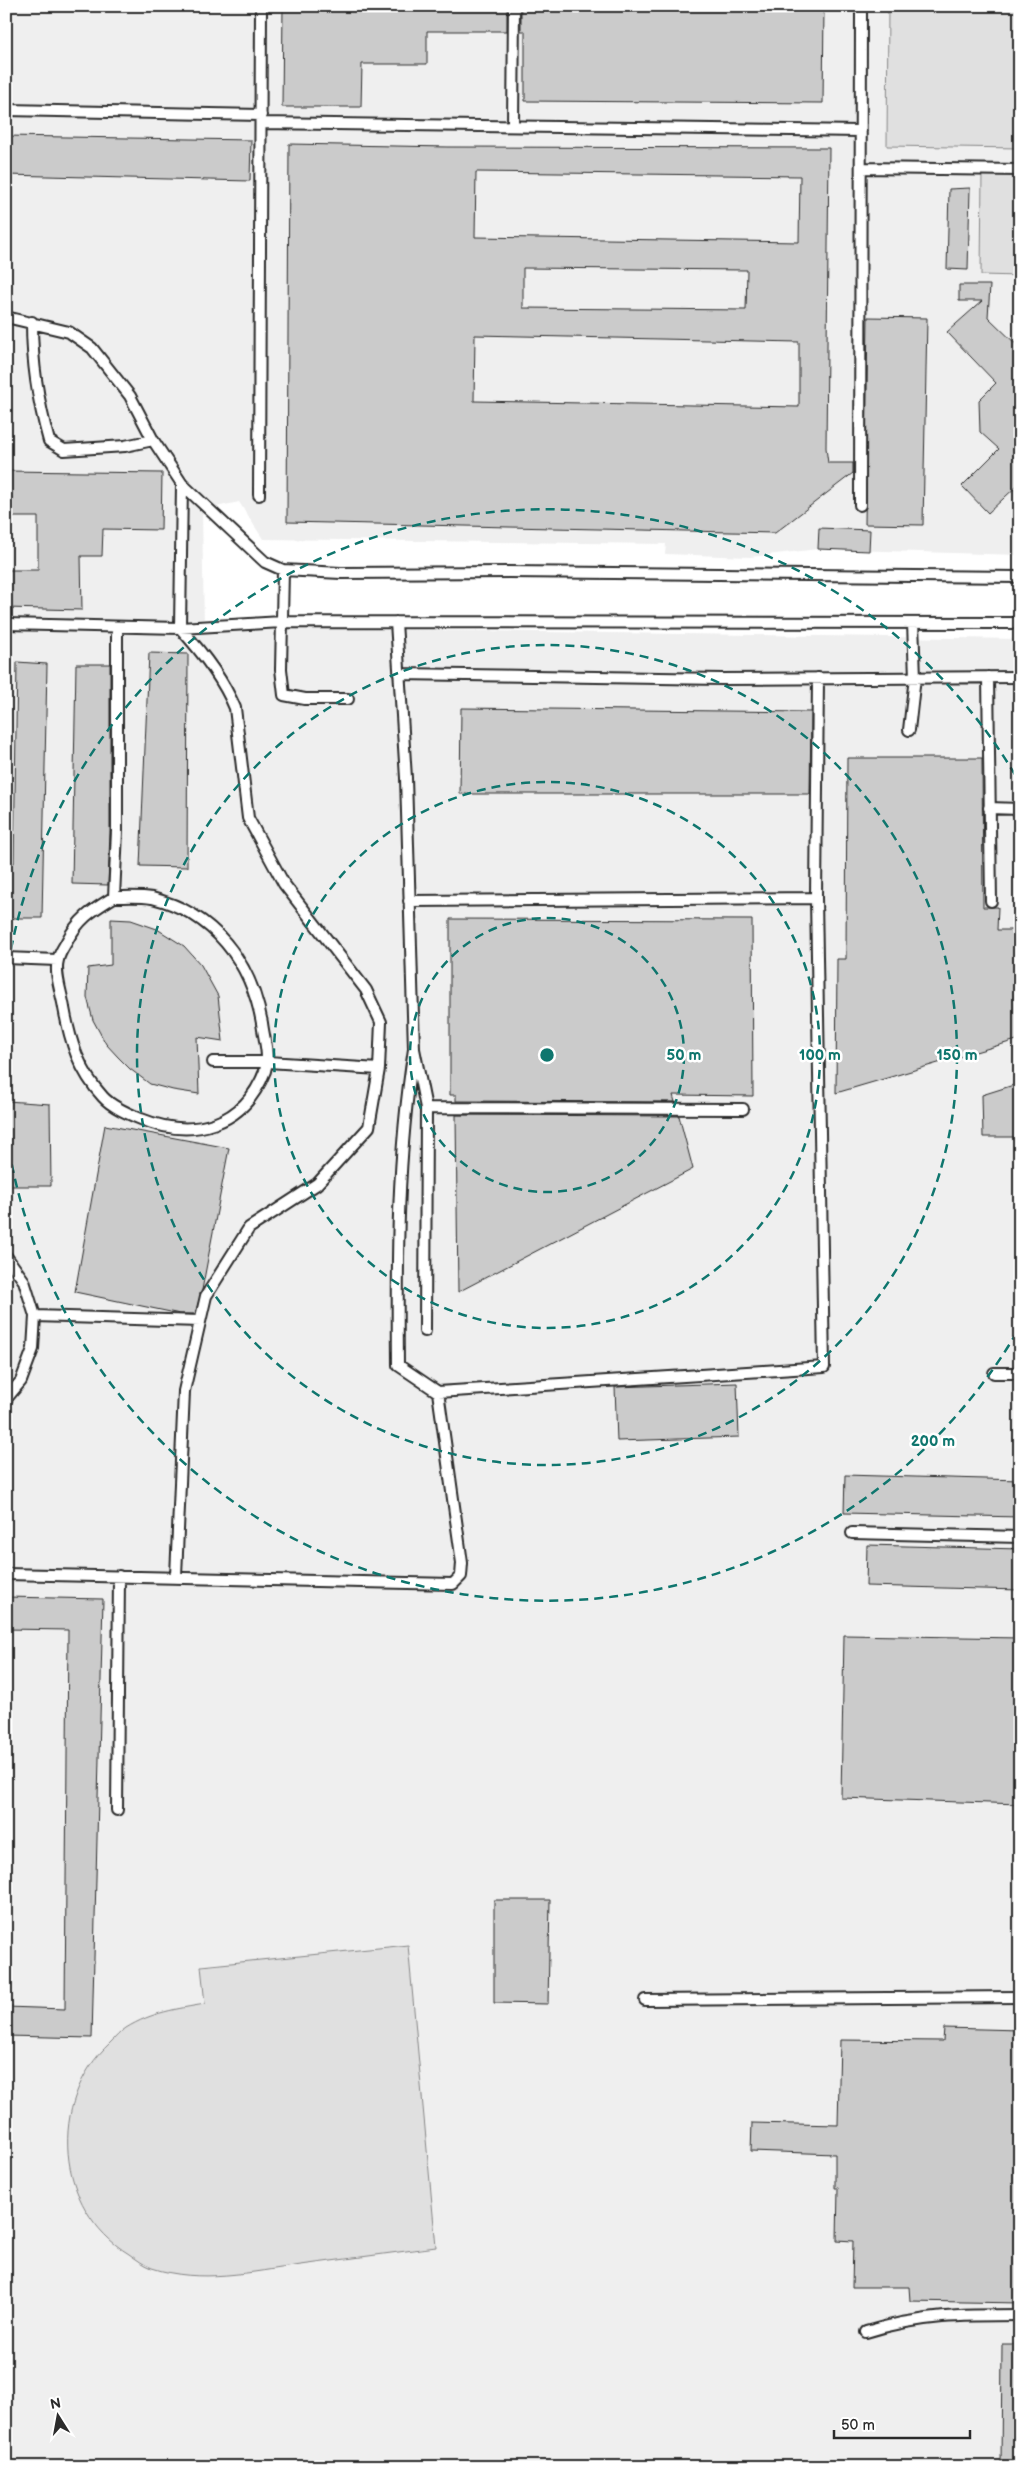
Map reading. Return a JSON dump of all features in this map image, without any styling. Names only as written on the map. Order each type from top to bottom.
[{"type":"lane","points":[[259,495],[261,6]]},
{"type":"lane","points":[[513,126],[514,6]]},
{"type":"lane","points":[[860,505],[861,6]]},
{"type":"lane","points":[[6,110],[513,126],[861,131]]},
{"type":"lane","points":[[861,168],[1020,170]]},
{"type":"lane","points":[[6,316],[69,332],[92,348],[130,396],[153,440],[182,484],[265,562],[283,570],[341,573],[509,572],[1020,577]]},
{"type":"lane","points":[[32,322],[32,345],[39,408],[49,441],[64,450],[125,446],[153,440]]},
{"type":"lane","points":[[176,1576],[184,1390],[206,1296],[249,1228],[317,1184],[370,1127],[379,1069],[381,1022],[366,990],[284,884],[248,818],[234,708],[231,698],[199,650],[180,628],[182,484]]},
{"type":"lane","points":[[283,570],[280,670],[284,696],[305,699],[348,699]]},
{"type":"lane","points":[[6,624],[180,628],[282,622],[1020,623]]},
{"type":"lane","points":[[396,622],[406,778],[414,1049],[426,1108],[425,1331]]},
{"type":"lane","points":[[909,730],[914,677],[913,623]]},
{"type":"lane","points":[[114,897],[117,821],[117,628]]},
{"type":"lane","points":[[399,674],[722,679],[1020,677]]},
{"type":"lane","points":[[988,677],[991,901]]},
{"type":"lane","points":[[414,1049],[404,1112],[397,1217],[398,1365],[438,1392],[824,1367],[816,898],[818,678]]},
{"type":"lane","points":[[989,808],[1020,809]]},
{"type":"lane","points":[[114,897],[151,898],[185,910],[216,930],[235,952],[259,1007],[268,1062],[261,1082],[244,1107],[216,1123],[194,1130],[158,1126],[127,1114],[103,1098],[83,1070],[69,1037],[57,960],[75,926],[90,912],[114,897]]},
{"type":"lane","points":[[410,901],[816,898]]},
{"type":"lane","points":[[6,958],[57,960]]},
{"type":"lane","points":[[213,1062],[268,1062],[379,1069]]},
{"type":"lane","points":[[426,1108],[743,1109]]},
{"type":"lane","points":[[6,1256],[24,1281],[35,1316],[33,1349],[21,1381],[6,1399]]},
{"type":"lane","points":[[35,1316],[200,1321]]},
{"type":"lane","points":[[994,1372],[1020,1373]]},
{"type":"lane","points":[[6,1574],[176,1576],[453,1584],[461,1576],[462,1563],[438,1392]]},
{"type":"lane","points":[[852,1533],[1020,1537]]},
{"type":"lane","points":[[117,1810],[119,1576]]},
{"type":"lane","points":[[646,2000],[1020,1997]]},
{"type":"lane","points":[[866,2332],[916,2319],[952,2314],[1020,2315]]},
{"type":"shaded area","points":[[6,6],[1020,6],[1020,555],[818,549],[750,557],[665,554],[666,544],[263,539],[239,502],[202,510],[204,627],[1020,639],[1020,2467],[6,2467]]},
{"type":"shaded area","points":[[888,6],[1020,6],[1020,148],[887,146]]},
{"type":"shaded area","points":[[982,172],[1020,172],[1020,276],[981,275]]},
{"type":"shaded area","points":[[408,1945],[436,2247],[245,2273],[207,2276],[170,2273],[149,2267],[104,2234],[86,2210],[74,2183],[68,2153],[69,2123],[76,2094],[90,2067],[120,2033],[145,2018],[205,2004],[201,1966]]},
{"type":"building","points":[[283,6],[507,6],[507,31],[427,31],[427,64],[362,64],[361,107],[282,107]]},
{"type":"building","points":[[521,6],[824,6],[823,103],[525,101],[525,31],[521,31]]},
{"type":"building","points":[[6,136],[251,140],[250,181],[6,175]]},
{"type":"building","points":[[289,144],[448,147],[829,148],[826,448],[828,463],[853,463],[853,473],[775,533],[287,522]],"holes":[[[476,172],[800,176],[799,242],[475,237]],[[523,268],[747,270],[746,310],[523,308]],[[475,335],[799,342],[799,407],[474,401]]]},
{"type":"building","points":[[970,188],[968,270],[947,269],[949,189]]},
{"type":"building","points":[[959,285],[990,285],[988,317],[1020,348],[1020,483],[988,513],[962,486],[999,449],[980,432],[979,400],[996,383],[947,332],[982,301],[959,301]]},
{"type":"building","points":[[868,317],[927,318],[923,525],[865,524]]},
{"type":"building","points":[[6,471],[162,473],[161,530],[103,529],[102,556],[81,556],[82,610],[6,608],[6,570],[38,570],[38,517],[6,517]]},
{"type":"building","points":[[819,528],[870,530],[869,551],[818,549]]},
{"type":"building","points":[[149,653],[188,654],[187,867],[140,866]]},
{"type":"building","points":[[17,662],[47,664],[42,918],[6,918],[6,863],[14,863]]},
{"type":"building","points":[[76,664],[110,664],[110,831],[108,885],[72,884]]},
{"type":"building","points":[[461,708],[811,712],[810,794],[460,794]]},
{"type":"building","points":[[847,758],[982,758],[983,907],[998,907],[997,930],[1020,930],[1020,1039],[836,1093],[837,959],[846,959]]},
{"type":"building","points":[[111,919],[131,920],[157,929],[184,946],[201,965],[218,996],[223,1041],[197,1037],[199,1094],[150,1084],[130,1069],[106,1044],[93,1020],[87,997],[88,968],[111,965]]},
{"type":"building","points":[[450,919],[752,920],[753,1096],[673,1095],[675,1102],[456,1101],[456,1095],[450,1095]]},
{"type":"building","points":[[1020,1083],[1020,1137],[983,1137],[982,1095]]},
{"type":"building","points":[[7,1101],[50,1104],[51,1186],[6,1186]]},
{"type":"building","points":[[456,1115],[679,1116],[693,1169],[458,1292]]},
{"type":"building","points":[[105,1125],[229,1148],[202,1290],[195,1314],[180,1314],[75,1292]]},
{"type":"building","points":[[737,1383],[739,1437],[617,1441],[615,1387]]},
{"type":"building","points":[[845,1475],[1020,1480],[1020,1517],[844,1513]]},
{"type":"building","points":[[867,1545],[1020,1549],[1020,1590],[866,1586]]},
{"type":"building","points":[[6,1597],[103,1599],[92,2038],[6,2036],[6,2007],[65,2009],[68,1630],[6,1629]]},
{"type":"building","points":[[844,1635],[1020,1638],[1020,1804],[841,1798]]},
{"type":"building","points":[[494,1900],[550,1900],[548,2004],[494,2003]]},
{"type":"building","points":[[944,2028],[1020,2030],[1020,2303],[910,2301],[909,2287],[852,2287],[853,2241],[837,2240],[838,2188],[835,2188],[835,2154],[751,2151],[752,2123],[838,2125],[840,2040],[943,2041]]},
{"type":"building","points":[[1002,2344],[1020,2344],[1020,2467],[1001,2467]]}]
